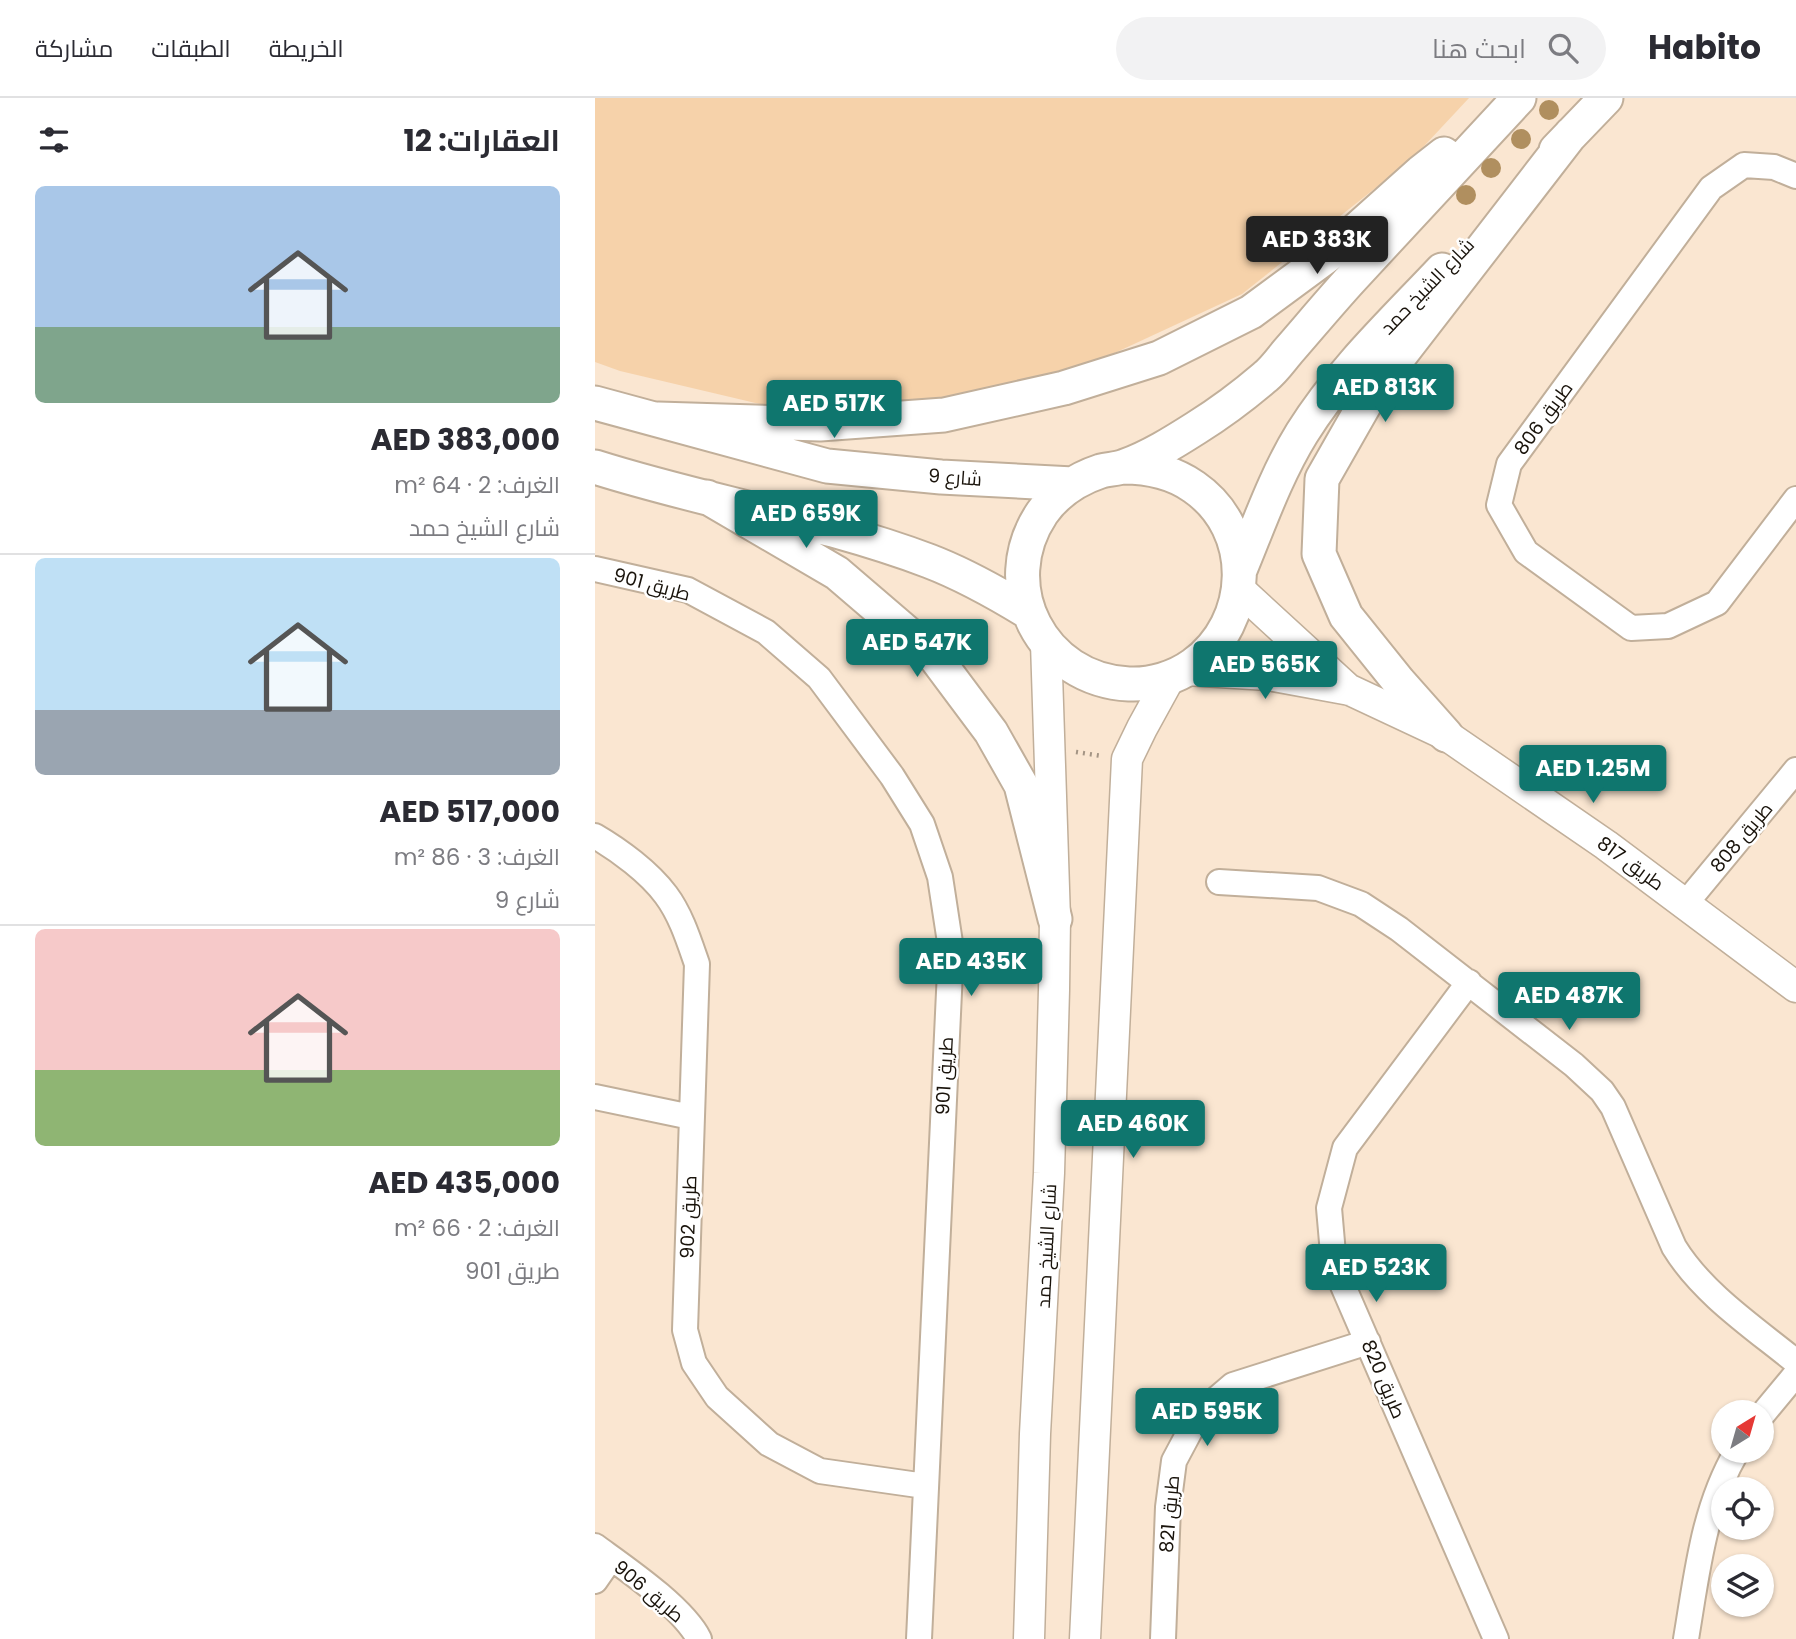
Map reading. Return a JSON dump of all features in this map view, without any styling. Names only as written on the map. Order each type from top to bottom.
[{"type":"main road","points":[[658,419],[820,424],[944,415],[1064,388],[1159,358],[1251,312],[1327,256],[1421,172],[1519,98]]},
{"type":"main road","points":[[1123,467],[1180,439],[1267,376],[1349,282],[1519,98]]},
{"type":"main road","name":"شارع الشيخ حمد","points":[[1240,580],[1270,496],[1302,433],[1358,358],[1606,98]]},
{"type":"main road","points":[[1446,735],[1346,616],[1319,554],[1322,479],[1371,393],[1571,134]]},
{"type":"main road","name":"شارع 9","points":[[595,403],[827,466],[941,477],[1073,484]]},
{"type":"main road","points":[[595,467],[639,481],[801,520],[930,561],[993,591],[1028,612]]},
{"type":"main road","points":[[1123,467],[1141,467],[1168,474],[1194,487],[1209,499],[1230,531],[1237,550],[1240,580],[1235,610],[1216,645],[1178,674],[1152,683],[1132,685],[1094,678],[1060,658],[1046,643],[1028,612],[1022,580],[1027,542],[1045,509],[1073,484],[1106,470],[1123,467]]},
{"type":"main road","points":[[706,497],[838,573],[935,657],[991,732],[1021,785],[1055,919]]},
{"type":"street","name":"طريق 806","points":[[1796,176],[1773,167],[1744,165],[1711,188],[1509,464],[1500,505],[1526,552],[1631,628],[1668,626],[1717,603],[1796,499]]},
{"type":"street","name":"طريق 901","points":[[595,569],[688,590],[766,632],[819,678],[892,776],[922,824],[940,877],[951,949],[919,1639]]},
{"type":"street","name":"طريق 817","points":[[1240,580],[1349,690]]},
{"type":"street","name":"شارع الشيخ حمد","points":[[1030,1639],[1035,1434],[1049,1173],[1055,919],[1046,643]]},
{"type":"street","name":"طريق 817","points":[[1178,674],[1268,676],[1349,690],[1446,735],[1526,788],[1796,987]]},
{"type":"street","points":[[1084,1639],[1126,759],[1142,727],[1178,674]]},
{"type":"street","name":"طريق 808","points":[[1685,903],[1796,770]]},
{"type":"street","name":"طريق 902","points":[[595,836],[617,848],[665,894],[684,927],[697,964],[685,1330],[694,1363],[717,1397],[769,1444],[820,1471],[925,1486]]},
{"type":"street","points":[[1219,882],[1296,886],[1340,894],[1381,916],[1574,1065],[1602,1091],[1622,1124],[1667,1233],[1682,1260],[1702,1284],[1796,1362]]},
{"type":"street","name":"طريق 820","points":[[1469,982],[1345,1148],[1329,1208],[1334,1265],[1496,1639]]},
{"type":"street","points":[[595,1097],[691,1116]]},
{"type":"street","name":"طريق 821","points":[[1163,1639],[1168,1507],[1174,1461],[1199,1414],[1233,1385],[1368,1342]]},
{"type":"street","points":[[1774,1400],[1796,1374]]},
{"type":"street","points":[[1686,1639],[1705,1527],[1714,1497],[1731,1463]]},
{"type":"street","points":[[595,1581],[603,1552]]},
{"type":"street","name":"طريق 906","points":[[603,1552],[665,1600],[695,1630],[699,1639]]},
{"type":"path","points":[[1051,748],[1126,759]]},
{"type":"shaded area","points":[[595,98],[1469,98],[1412,159],[1242,294],[1093,363],[924,408],[789,411],[620,371],[595,362]]}]
